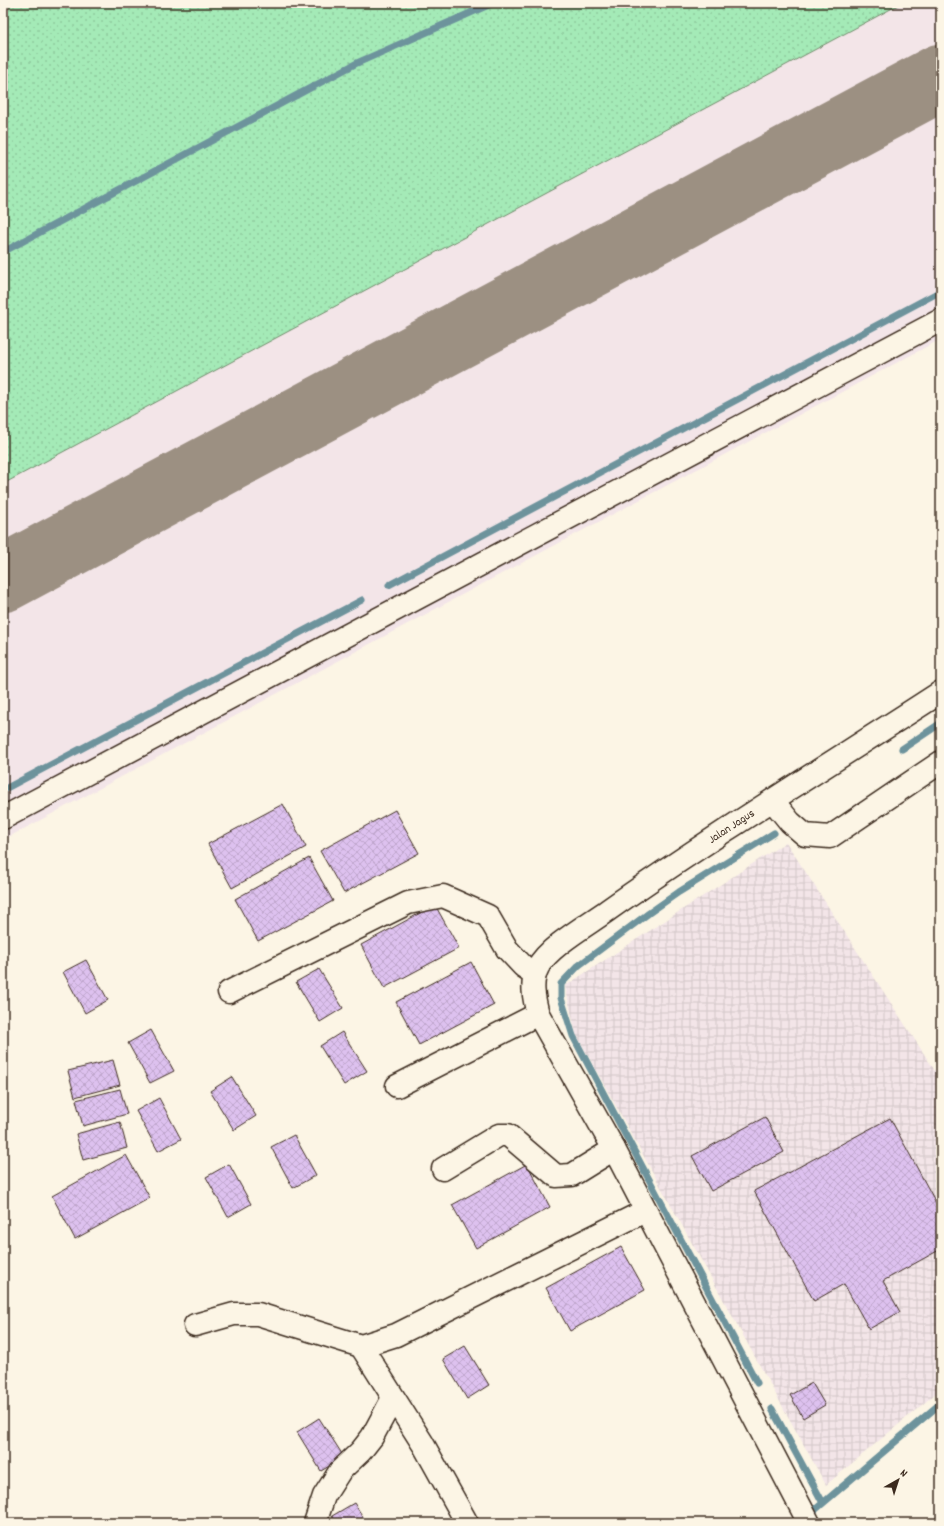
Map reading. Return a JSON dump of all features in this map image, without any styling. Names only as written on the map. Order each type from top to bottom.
[{"type":"street","points":[[3,818],[941,320]]},
{"type":"street","name":"Jalan Jagus","points":[[535,974],[538,966],[551,951],[639,888],[941,692]]},
{"type":"street","points":[[773,801],[790,822],[805,835],[830,837],[941,762]]},
{"type":"street","points":[[229,992],[408,903],[442,896],[488,916],[507,949],[523,966],[535,974],[534,999],[538,1014],[614,1149],[809,1523]]},
{"type":"street","points":[[397,1086],[538,1014]]},
{"type":"street","points":[[443,1169],[499,1135],[508,1135],[556,1176],[572,1175],[614,1149]]},
{"type":"street","points":[[195,1325],[234,1314],[258,1314],[361,1346],[396,1335],[645,1211]]},
{"type":"street","points":[[361,1346],[423,1444],[467,1523]]},
{"type":"street","points":[[315,1523],[324,1496],[340,1471],[361,1451],[372,1437],[393,1398]]},
{"type":"shaded area","points":[[3,3],[941,3],[941,339],[3,840]]},
{"type":"shaded area","points":[[786,842],[941,1080],[941,1389],[826,1485],[576,1034],[565,986]]},
{"type":"green space","points":[[3,3],[902,3],[3,484]]},
{"type":"building","points":[[283,804],[306,847],[232,888],[208,844]]},
{"type":"building","points":[[395,810],[419,853],[344,893],[320,851]]},
{"type":"building","points":[[309,858],[333,901],[258,941],[235,899]]},
{"type":"building","points":[[435,905],[459,948],[384,988],[361,945]]},
{"type":"building","points":[[86,960],[108,1000],[85,1013],[63,972]]},
{"type":"building","points":[[471,962],[494,1005],[419,1045],[396,1002]]},
{"type":"building","points":[[319,969],[343,1008],[320,1022],[296,982]]},
{"type":"building","points":[[151,1030],[174,1071],[150,1083],[128,1043]]},
{"type":"building","points":[[342,1032],[367,1071],[344,1085],[320,1046]]},
{"type":"building","points":[[113,1060],[120,1085],[75,1097],[68,1071]]},
{"type":"building","points":[[232,1077],[256,1116],[234,1130],[210,1091]]},
{"type":"building","points":[[120,1089],[127,1114],[83,1126],[76,1100]]},
{"type":"building","points":[[159,1098],[181,1139],[158,1151],[136,1111]]},
{"type":"building","points":[[765,1117],[784,1152],[711,1191],[692,1156]]},
{"type":"building","points":[[890,1118],[941,1212],[941,1249],[883,1281],[900,1312],[869,1329],[844,1284],[814,1301],[754,1191]]},
{"type":"building","points":[[120,1122],[127,1148],[83,1160],[76,1134]]},
{"type":"building","points":[[294,1135],[316,1175],[293,1188],[271,1147]]},
{"type":"building","points":[[126,1155],[150,1198],[75,1239],[52,1196]]},
{"type":"building","points":[[229,1164],[251,1204],[228,1217],[206,1177]]},
{"type":"building","points":[[527,1164],[550,1207],[476,1248],[452,1205]]},
{"type":"building","points":[[621,1247],[645,1290],[570,1331],[546,1288]]},
{"type":"building","points":[[465,1346],[489,1385],[467,1399],[443,1359]]},
{"type":"building","points":[[812,1383],[825,1405],[803,1418],[790,1395]]},
{"type":"building","points":[[319,1418],[344,1457],[321,1471],[297,1432]]},
{"type":"building","points":[[354,1503],[367,1523],[336,1523],[332,1516]]},
{"type":"waterway","points":[[3,252],[357,63],[493,3]]},
{"type":"waterway","points":[[389,585],[941,291]]},
{"type":"waterway","points":[[3,790],[362,600]]},
{"type":"waterway","points":[[902,749],[941,723]]},
{"type":"waterway","points":[[757,1383],[573,1036],[561,998],[561,984],[578,966],[649,913],[679,892],[774,833]]},
{"type":"waterway","points":[[816,1509],[941,1403]]},
{"type":"waterway","points":[[772,1409],[823,1503]]},
{"type":"taxiway","points":[[3,579],[941,77]]}]
